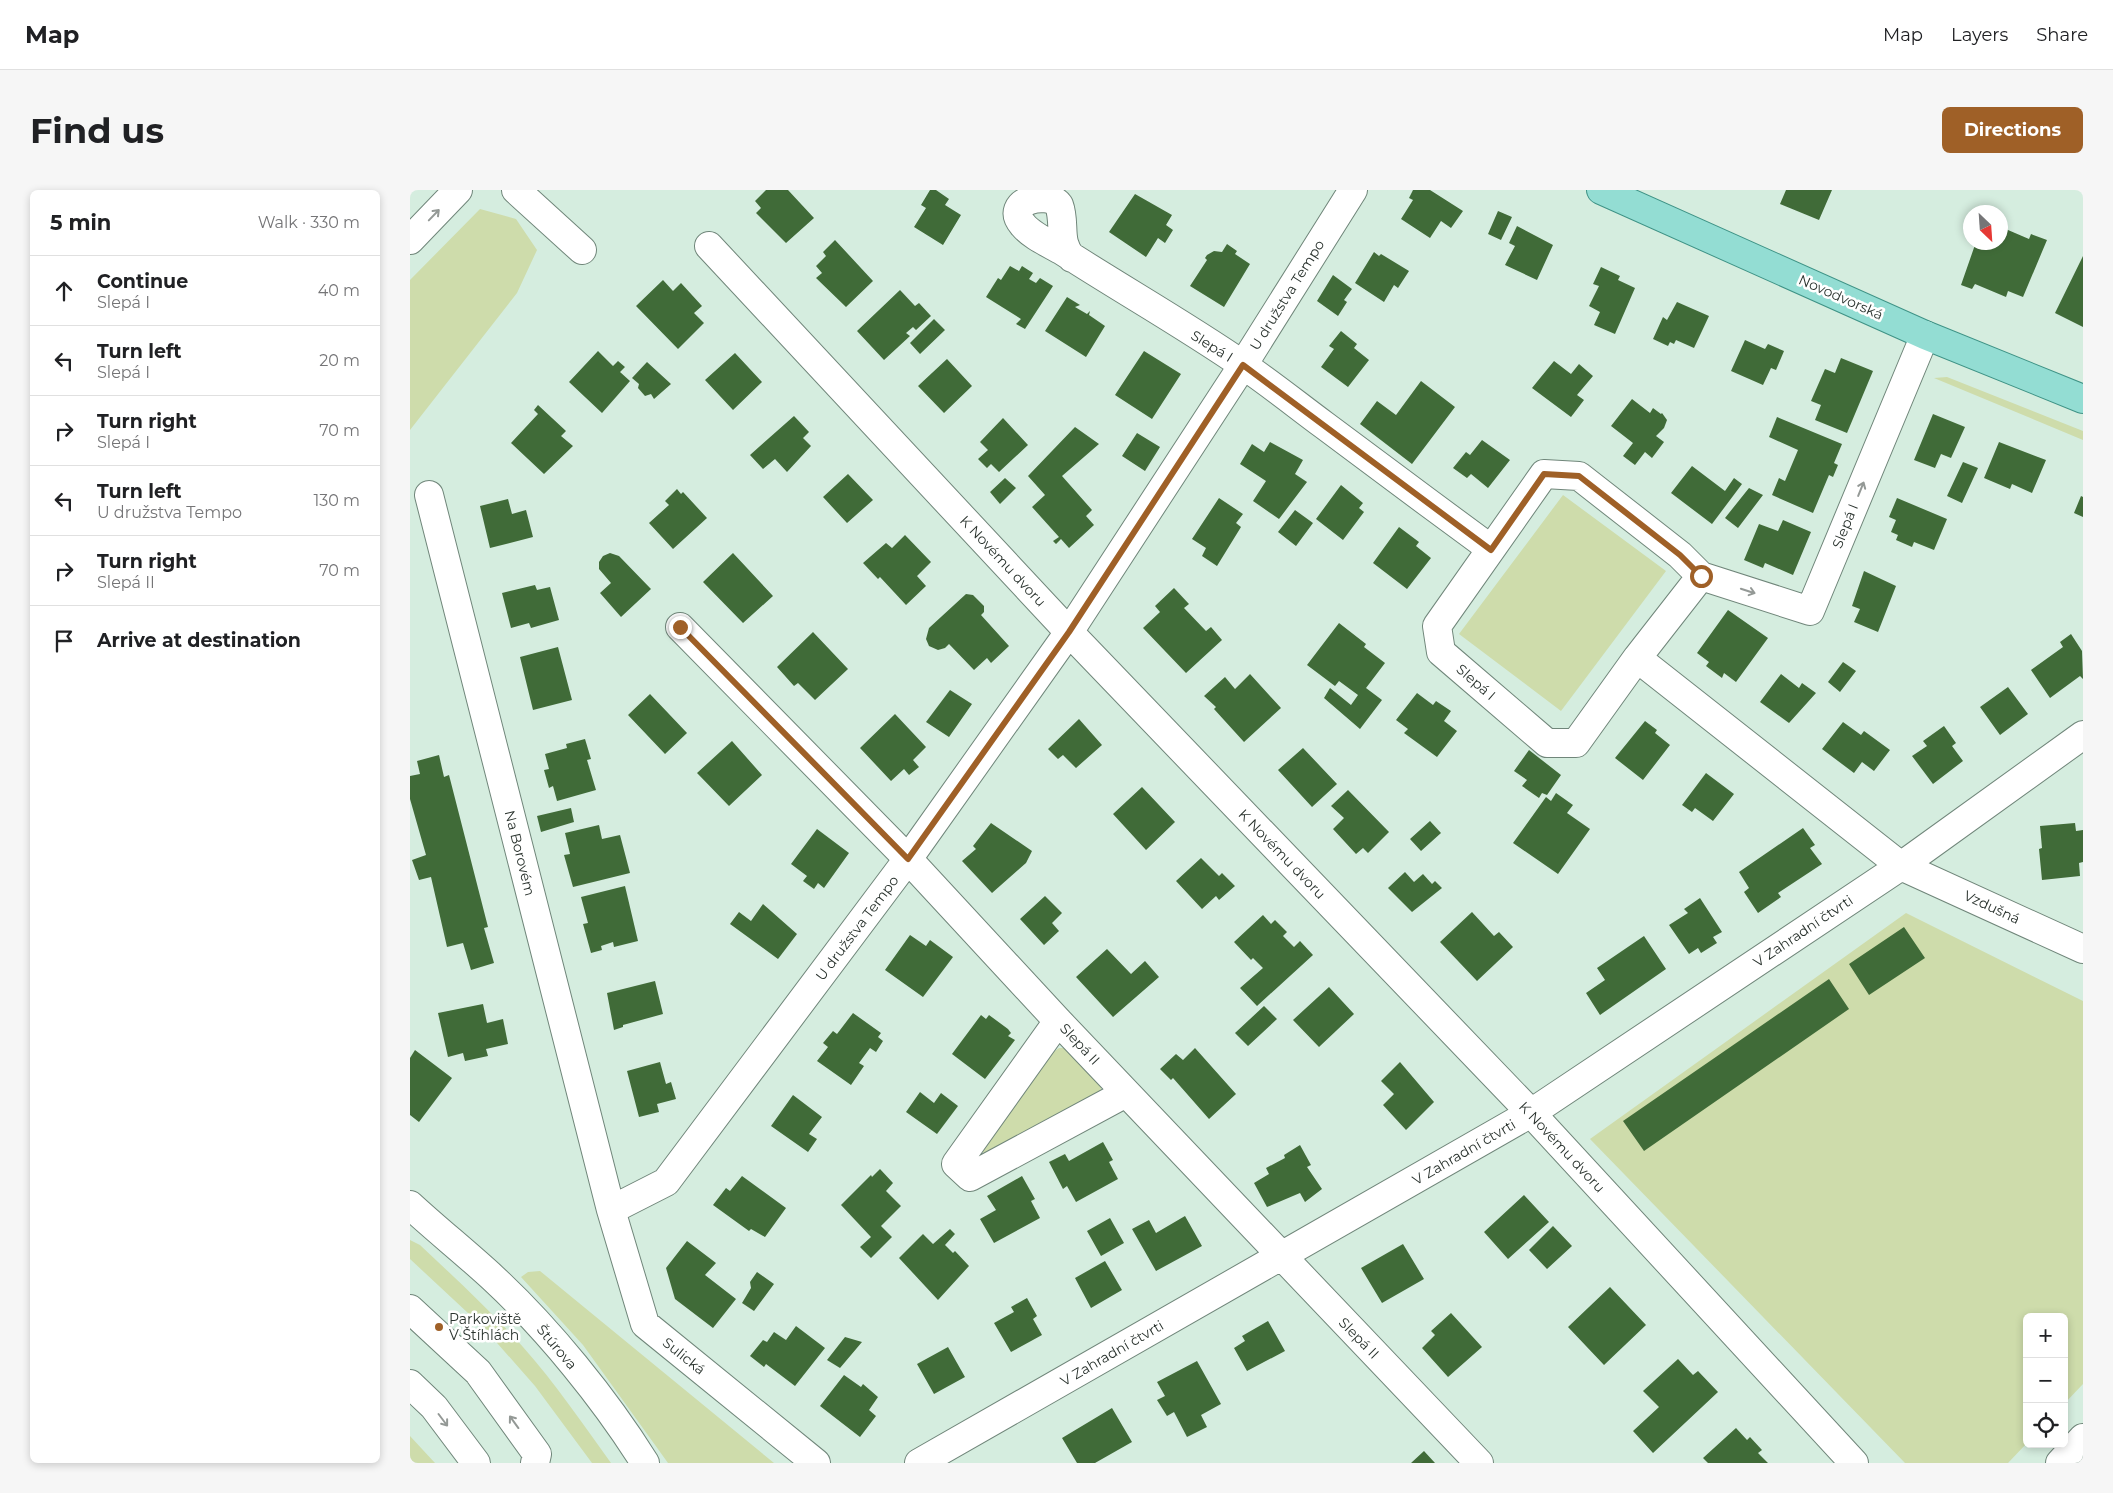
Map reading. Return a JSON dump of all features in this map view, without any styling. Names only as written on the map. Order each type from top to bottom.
[{"type":"main road","name":"Novodvorská","points":[[1601,190],[1924,335],[2083,399]]},
{"type":"street","points":[[410,240],[458,190]]},
{"type":"street","points":[[516,190],[582,250]]},
{"type":"street","name":"U družstva Tempo","points":[[611,1210],[666,1182],[908,859],[1069,632],[1243,365],[1353,190]]},
{"type":"street","name":"K Novému dvoru","points":[[709,246],[1069,632],[1531,1113],[1854,1463]]},
{"type":"street","name":"Slepá I","points":[[1072,258],[1243,365],[1491,550]]},
{"type":"street","name":"Slepá I","points":[[1701,576],[1637,658],[1576,742],[1547,743],[1441,652],[1438,626],[1544,474],[1579,476],[1680,555],[1701,576],[1810,611],[1924,335]]},
{"type":"street","name":"Na Borovém","points":[[429,496],[611,1210]]},
{"type":"street","name":"Slepá II","points":[[680,627],[908,859],[1281,1257],[1479,1463]]},
{"type":"street","points":[[1637,658],[1901,866]]},
{"type":"street","name":"V Zahradní čtvrti","points":[[919,1463],[1531,1113],[1901,866],[2083,735]]},
{"type":"street","name":"Vzdušná","points":[[1901,866],[2083,949]]},
{"type":"street","points":[[1058,1021],[956,1164],[970,1178],[1126,1093]]},
{"type":"street","name":"Štúrova","points":[[410,1205],[494,1279],[538,1324],[579,1373],[645,1463]]},
{"type":"street","name":"Sulická","points":[[611,1210],[645,1324],[816,1463]]},
{"type":"street","points":[[410,1309],[478,1372],[537,1454],[535,1463]]},
{"type":"street","points":[[410,1384],[434,1407],[476,1463]]},
{"type":"street","points":[[2060,1463],[2083,1438]]},
{"type":"green space","points":[[480,209],[516,219],[537,250],[517,293],[410,430],[410,280]]},
{"type":"green space","points":[[1947,377],[2083,431],[2083,440],[1934,378]]},
{"type":"green space","points":[[1563,495],[1666,571],[1561,711],[1459,634]]},
{"type":"green space","points":[[1906,913],[2083,1001],[2083,1384],[2068,1400],[2068,1313],[2023,1313],[2023,1447],[2008,1463],[1905,1463],[1590,1139]]},
{"type":"green space","points":[[1059,1048],[1068,1048],[1102,1084],[1100,1092],[985,1155],[981,1149],[1052,1053]]},
{"type":"green space","points":[[410,1240],[420,1245],[486,1308],[523,1347],[558,1389],[611,1463],[592,1463],[535,1386],[483,1327],[410,1259]]},
{"type":"green space","points":[[540,1271],[774,1463],[668,1463],[583,1345],[521,1277],[528,1272]]},
{"type":"green space","points":[[410,1436],[435,1463],[410,1463]]},
{"type":"building","points":[[766,190],[788,190],[814,218],[786,243],[756,213],[761,208],[755,201]]},
{"type":"building","points":[[930,190],[936,190],[949,199],[945,205],[961,215],[943,245],[914,227],[926,208],[921,205]]},
{"type":"building","points":[[1413,190],[1430,190],[1463,211],[1451,228],[1441,221],[1430,238],[1401,219],[1413,200],[1409,198]]},
{"type":"building","points":[[1786,190],[1832,190],[1819,220],[1780,204]]},
{"type":"building","points":[[1135,194],[1172,215],[1166,225],[1173,230],[1165,243],[1158,238],[1146,257],[1109,232]]},
{"type":"building","points":[[1498,211],[1512,217],[1501,240],[1488,234]]},
{"type":"building","points":[[1517,226],[1553,245],[1537,280],[1505,265],[1515,246],[1509,243]]},
{"type":"building","points":[[2008,230],[2029,239],[2031,234],[2047,240],[2023,297],[2008,291],[2006,297],[1975,284],[1972,289],[1961,285],[1973,250],[2008,250]]},
{"type":"building","points":[[835,240],[873,281],[846,307],[816,278],[822,273],[816,266],[826,256],[823,252]]},
{"type":"building","points":[[1227,244],[1237,251],[1235,254],[1250,264],[1224,307],[1190,286],[1207,260],[1205,258],[1207,255],[1214,251],[1222,252]]},
{"type":"building","points":[[1374,252],[1379,256],[1381,254],[1409,271],[1398,288],[1394,285],[1384,302],[1355,283]]},
{"type":"building","points":[[2083,256],[2083,327],[2055,313]]},
{"type":"building","points":[[1010,266],[1019,271],[1022,266],[1033,273],[1029,279],[1036,283],[1040,278],[1053,286],[1025,329],[1016,324],[1021,319],[986,297],[998,278],[1001,280]]},
{"type":"building","points":[[1601,267],[1620,276],[1618,280],[1635,288],[1615,334],[1594,325],[1600,312],[1589,306],[1599,286],[1593,284]]},
{"type":"building","points":[[1333,275],[1352,289],[1344,300],[1347,302],[1338,316],[1317,301]]},
{"type":"building","points":[[663,280],[673,291],[681,283],[702,306],[694,313],[704,323],[678,349],[636,306]]},
{"type":"building","points":[[900,290],[915,306],[919,303],[931,316],[916,330],[913,327],[906,333],[910,336],[884,360],[857,331]]},
{"type":"building","points":[[1067,297],[1080,305],[1075,307],[1087,314],[1090,311],[1089,315],[1105,326],[1086,357],[1045,331]]},
{"type":"building","points":[[1677,302],[1709,316],[1694,348],[1676,340],[1674,344],[1670,342],[1668,346],[1653,339],[1663,317],[1667,320]]},
{"type":"building","points":[[934,319],[945,330],[920,354],[910,343]]},
{"type":"building","points":[[1341,331],[1357,344],[1354,348],[1369,360],[1348,387],[1321,367],[1334,349],[1329,346]]},
{"type":"building","points":[[1745,340],[1765,349],[1768,344],[1784,351],[1776,370],[1771,368],[1763,385],[1731,371]]},
{"type":"building","points":[[598,351],[613,366],[618,361],[625,367],[620,372],[630,381],[602,413],[569,382]]},
{"type":"building","points":[[1144,351],[1181,374],[1152,419],[1115,395]]},
{"type":"building","points":[[735,353],[762,382],[733,410],[705,380]]},
{"type":"building","points":[[1841,358],[1873,371],[1847,433],[1815,420],[1821,405],[1811,401],[1825,369],[1835,373]]},
{"type":"building","points":[[947,359],[972,386],[944,413],[918,386]]},
{"type":"building","points":[[1554,361],[1571,374],[1579,364],[1593,376],[1577,395],[1584,400],[1571,417],[1532,388]]},
{"type":"building","points":[[647,362],[671,384],[654,399],[651,394],[645,396],[638,388],[639,384],[632,378]]},
{"type":"building","points":[[1421,381],[1455,407],[1412,464],[1360,424],[1377,401],[1396,415]]},
{"type":"building","points":[[1632,399],[1650,413],[1653,408],[1662,413],[1667,420],[1664,428],[1656,436],[1664,442],[1652,458],[1645,452],[1635,465],[1623,456],[1633,443],[1611,426]]},
{"type":"building","points":[[538,405],[566,431],[561,436],[573,446],[544,474],[511,443],[538,414],[534,410]]},
{"type":"building","points":[[1933,414],[1965,427],[1951,458],[1941,454],[1935,468],[1914,460]]},
{"type":"building","points":[[794,416],[809,432],[803,438],[811,446],[787,472],[775,459],[763,469],[750,455]]},
{"type":"building","points":[[1777,417],[1842,444],[1834,463],[1838,465],[1833,477],[1829,475],[1813,513],[1772,495],[1779,478],[1785,481],[1798,450],[1769,437]]},
{"type":"building","points":[[1003,418],[1028,445],[999,472],[991,464],[987,468],[978,459],[988,450],[980,442]]},
{"type":"building","points":[[1075,427],[1099,444],[1062,476],[1092,510],[1086,516],[1094,525],[1069,548],[1061,539],[1056,544],[1053,541],[1059,537],[1032,507],[1045,495],[1028,476]]},
{"type":"building","points":[[1137,433],[1160,447],[1145,471],[1122,456]]},
{"type":"building","points":[[1482,440],[1510,460],[1488,488],[1471,474],[1467,478],[1453,468],[1466,452],[1470,455]]},
{"type":"building","points":[[1270,442],[1303,460],[1295,474],[1307,482],[1279,519],[1253,501],[1266,481],[1240,464],[1252,444],[1264,452]]},
{"type":"building","points":[[1999,442],[2046,460],[2032,493],[2012,484],[2010,489],[1984,478]]},
{"type":"building","points":[[1963,462],[1978,468],[1962,503],[1947,496]]},
{"type":"building","points":[[1692,466],[1725,491],[1734,478],[1742,484],[1712,524],[1671,493]]},
{"type":"building","points":[[848,474],[873,500],[847,523],[823,497]]},
{"type":"building","points":[[1005,478],[1016,488],[1000,504],[990,492]]},
{"type":"building","points":[[1341,485],[1363,503],[1359,508],[1364,512],[1343,540],[1316,519]]},
{"type":"building","points":[[1749,488],[1763,495],[1738,528],[1725,518]]},
{"type":"building","points":[[677,489],[681,494],[683,492],[707,518],[673,549],[649,523],[669,505],[665,501]]},
{"type":"building","points":[[2081,496],[2083,497],[2083,517],[2074,513]]},
{"type":"building","points":[[1219,498],[1243,514],[1236,523],[1241,527],[1217,566],[1202,556],[1206,548],[1192,539]]},
{"type":"building","points":[[1897,498],[1947,519],[1934,550],[1914,542],[1912,547],[1896,540],[1898,535],[1891,532],[1896,520],[1889,517]]},
{"type":"building","points":[[508,499],[512,514],[526,510],[533,537],[490,548],[480,506]]},
{"type":"building","points":[[1295,510],[1313,523],[1296,546],[1278,532]]},
{"type":"building","points":[[1783,520],[1811,532],[1793,575],[1765,563],[1763,568],[1744,560],[1759,524],[1778,531]]},
{"type":"building","points":[[1399,527],[1419,542],[1416,546],[1431,558],[1407,589],[1373,563]]},
{"type":"building","points":[[905,535],[931,562],[917,576],[926,586],[906,605],[880,577],[878,579],[863,563],[886,543],[892,548]]},
{"type":"building","points":[[610,553],[619,556],[651,589],[621,617],[600,593],[611,583],[599,569],[599,562],[603,556]]},
{"type":"building","points":[[733,553],[773,596],[743,623],[703,582]]},
{"type":"building","points":[[1864,571],[1896,586],[1878,632],[1854,622],[1860,609],[1852,606]]},
{"type":"building","points":[[535,585],[537,590],[550,587],[559,620],[531,628],[529,623],[511,628],[502,593]]},
{"type":"building","points":[[1174,588],[1189,604],[1184,608],[1206,631],[1211,627],[1222,640],[1186,673],[1143,628],[1160,612],[1155,606]]},
{"type":"building","points":[[966,594],[973,595],[984,606],[984,612],[981,615],[1009,646],[991,663],[987,658],[974,670],[949,644],[945,648],[938,650],[929,646],[926,639],[929,628]]},
{"type":"building","points":[[1728,610],[1768,638],[1736,682],[1724,673],[1722,678],[1706,666],[1709,662],[1697,653]]},
{"type":"building","points":[[1339,623],[1366,644],[1364,647],[1385,663],[1366,688],[1382,700],[1360,729],[1324,698],[1330,688],[1351,705],[1358,695],[1339,681],[1335,686],[1307,665]]},
{"type":"building","points":[[813,632],[848,669],[815,700],[798,683],[794,686],[777,667]]},
{"type":"building","points":[[2071,634],[2082,651],[2083,679],[2080,676],[2050,698],[2031,670],[2063,647],[2060,642]]},
{"type":"building","points":[[558,647],[572,700],[533,710],[520,657]]},
{"type":"building","points":[[1843,662],[1856,671],[1840,692],[1828,682]]},
{"type":"building","points":[[1250,674],[1281,708],[1244,742],[1214,709],[1216,707],[1204,696],[1225,677],[1235,689]]},
{"type":"building","points":[[1781,674],[1799,688],[1802,683],[1816,693],[1789,723],[1760,702]]},
{"type":"building","points":[[2008,687],[2028,714],[2000,735],[1980,707]]},
{"type":"building","points":[[950,690],[972,704],[949,737],[926,722]]},
{"type":"building","points":[[1417,693],[1433,705],[1436,701],[1451,711],[1444,721],[1457,731],[1437,757],[1404,733],[1408,729],[1396,720]]},
{"type":"building","points":[[650,694],[687,733],[665,754],[628,715]]},
{"type":"building","points":[[895,714],[926,747],[913,760],[919,767],[909,775],[904,769],[891,781],[860,748]]},
{"type":"building","points":[[1079,719],[1102,745],[1076,768],[1063,755],[1058,759],[1048,749]]},
{"type":"building","points":[[1645,721],[1657,730],[1655,733],[1670,745],[1643,780],[1615,758]]},
{"type":"building","points":[[1843,722],[1861,735],[1864,731],[1890,750],[1874,771],[1862,762],[1854,773],[1822,749]]},
{"type":"building","points":[[1944,726],[1956,743],[1952,746],[1963,761],[1933,784],[1912,756],[1927,746],[1923,741]]},
{"type":"building","points":[[585,739],[591,759],[587,760],[596,790],[557,801],[553,786],[549,788],[544,770],[549,769],[545,754],[567,748],[566,744]]},
{"type":"building","points":[[732,741],[762,775],[729,806],[697,773]]},
{"type":"building","points":[[1303,748],[1337,784],[1312,807],[1278,770]]},
{"type":"building","points":[[1529,750],[1561,775],[1547,795],[1542,793],[1539,798],[1522,786],[1527,780],[1514,771]]},
{"type":"building","points":[[439,755],[444,777],[449,775],[488,927],[484,928],[494,963],[471,970],[463,943],[447,947],[431,877],[419,880],[412,860],[426,855],[410,799],[410,776],[420,774],[417,761]]},
{"type":"building","points":[[1706,773],[1734,794],[1713,821],[1695,808],[1692,812],[1682,805]]},
{"type":"building","points":[[1142,787],[1175,822],[1146,850],[1113,814]]},
{"type":"building","points":[[1348,790],[1389,832],[1368,853],[1363,848],[1356,854],[1333,829],[1344,818],[1331,806]]},
{"type":"building","points":[[1556,793],[1573,805],[1567,813],[1590,829],[1558,874],[1513,843],[1546,797],[1551,801]]},
{"type":"building","points":[[571,808],[574,822],[541,832],[537,816]]},
{"type":"building","points":[[1430,821],[1441,833],[1421,851],[1410,839]]},
{"type":"building","points":[[991,823],[1032,851],[1026,863],[992,893],[962,861],[976,849],[973,846]]},
{"type":"building","points":[[2075,823],[2076,831],[2083,830],[2083,862],[2079,863],[2080,876],[2042,880],[2039,849],[2042,848],[2040,826]]},
{"type":"building","points":[[599,825],[602,839],[620,835],[630,873],[573,887],[564,855],[570,854],[565,833]]},
{"type":"building","points":[[1803,828],[1815,845],[1810,848],[1822,864],[1778,893],[1781,897],[1758,913],[1744,892],[1749,888],[1739,872]]},
{"type":"building","points":[[817,829],[849,853],[824,888],[818,883],[814,889],[803,881],[807,876],[791,864]]},
{"type":"building","points":[[1201,858],[1219,876],[1222,873],[1235,886],[1219,900],[1216,896],[1202,909],[1176,881]]},
{"type":"building","points":[[1405,872],[1414,882],[1423,874],[1432,884],[1435,881],[1442,888],[1412,912],[1388,888]]},
{"type":"building","points":[[625,886],[638,941],[614,947],[613,942],[601,946],[602,950],[591,953],[583,924],[588,923],[581,897]]},
{"type":"building","points":[[1045,896],[1062,913],[1052,923],[1059,931],[1044,945],[1020,919]]},
{"type":"building","points":[[1700,898],[1722,932],[1713,937],[1717,943],[1701,953],[1698,948],[1689,954],[1669,925],[1688,913],[1684,909]]},
{"type":"building","points":[[763,904],[797,934],[778,959],[730,924],[739,912],[751,921]]},
{"type":"building","points":[[1472,912],[1494,936],[1499,932],[1513,947],[1477,981],[1440,942]]},
{"type":"building","points":[[1263,915],[1271,924],[1275,920],[1287,932],[1283,936],[1294,947],[1300,941],[1313,955],[1257,1006],[1240,988],[1263,968],[1253,958],[1251,960],[1234,942]]},
{"type":"building","points":[[1904,927],[1925,958],[1869,995],[1849,964]]},
{"type":"building","points":[[910,935],[926,946],[930,940],[953,957],[923,997],[885,970]]},
{"type":"building","points":[[1644,936],[1666,969],[1600,1015],[1586,993],[1605,980],[1597,968]]},
{"type":"building","points":[[1107,949],[1131,974],[1145,961],[1159,977],[1113,1017],[1076,977]]},
{"type":"building","points":[[1829,979],[1849,1009],[1644,1151],[1623,1121]]},
{"type":"building","points":[[655,981],[663,1014],[623,1025],[623,1027],[614,1030],[607,993]]},
{"type":"building","points":[[1329,987],[1354,1014],[1319,1047],[1293,1020]]},
{"type":"building","points":[[483,1004],[487,1023],[503,1019],[508,1044],[486,1049],[488,1056],[465,1061],[463,1053],[448,1057],[438,1013]]},
{"type":"building","points":[[1264,1006],[1277,1019],[1248,1046],[1235,1033]]},
{"type":"building","points":[[853,1013],[881,1033],[878,1037],[883,1041],[876,1052],[870,1048],[859,1063],[864,1066],[851,1085],[817,1061],[828,1047],[823,1043],[833,1031],[837,1034]]},
{"type":"building","points":[[981,1015],[986,1019],[989,1015],[1008,1029],[1011,1033],[1008,1036],[1015,1040],[985,1079],[952,1054]]},
{"type":"building","points":[[1195,1048],[1236,1094],[1209,1119],[1173,1078],[1171,1080],[1160,1069],[1176,1054],[1183,1060]]},
{"type":"building","points":[[415,1050],[452,1078],[419,1122],[410,1115],[410,1058]]},
{"type":"building","points":[[660,1062],[666,1084],[671,1082],[676,1099],[657,1104],[659,1112],[639,1117],[627,1071]]},
{"type":"building","points":[[1400,1062],[1434,1102],[1406,1130],[1383,1105],[1394,1094],[1381,1081]]},
{"type":"building","points":[[920,1092],[934,1103],[941,1093],[958,1106],[937,1134],[906,1112]]},
{"type":"building","points":[[793,1095],[822,1117],[809,1134],[817,1139],[808,1152],[771,1126]]},
{"type":"building","points":[[1103,1142],[1113,1160],[1109,1162],[1118,1179],[1076,1202],[1067,1186],[1063,1189],[1049,1162],[1065,1154],[1069,1161]]},
{"type":"building","points":[[1300,1145],[1311,1165],[1307,1167],[1322,1189],[1305,1202],[1300,1193],[1267,1207],[1254,1183],[1269,1174],[1266,1168],[1285,1158],[1284,1155]]},
{"type":"building","points":[[880,1169],[893,1183],[886,1191],[901,1206],[881,1226],[892,1237],[871,1258],[860,1247],[871,1237],[841,1205],[871,1175],[872,1177]]},
{"type":"building","points":[[742,1176],[786,1208],[765,1237],[751,1229],[749,1231],[713,1205],[726,1188],[730,1191]]},
{"type":"building","points":[[1022,1176],[1035,1199],[1031,1201],[1040,1218],[994,1243],[980,1219],[996,1210],[987,1196]]},
{"type":"building","points":[[1524,1195],[1549,1222],[1508,1259],[1484,1232]]},
{"type":"building","points":[[1185,1216],[1202,1246],[1156,1271],[1132,1229],[1149,1220],[1156,1233]]},
{"type":"building","points":[[1110,1218],[1124,1243],[1101,1256],[1087,1231]]},
{"type":"building","points":[[1553,1226],[1572,1246],[1547,1269],[1529,1250]]},
{"type":"building","points":[[950,1229],[955,1234],[945,1245],[953,1253],[955,1251],[969,1266],[938,1300],[899,1258],[923,1234],[933,1244]]},
{"type":"building","points":[[687,1241],[716,1263],[705,1275],[736,1299],[713,1328],[675,1299],[666,1268]]},
{"type":"building","points":[[1403,1244],[1424,1279],[1382,1303],[1361,1268]]},
{"type":"building","points":[[1105,1261],[1122,1290],[1091,1308],[1075,1278]]},
{"type":"building","points":[[757,1272],[774,1284],[754,1311],[742,1303],[751,1288],[750,1282]]},
{"type":"building","points":[[1610,1287],[1646,1325],[1604,1365],[1568,1327]]},
{"type":"building","points":[[1027,1298],[1037,1316],[1033,1319],[1042,1335],[1011,1352],[994,1323],[1014,1312],[1011,1307]]},
{"type":"building","points":[[1451,1313],[1482,1347],[1448,1377],[1422,1348],[1435,1335],[1431,1331]]},
{"type":"building","points":[[1268,1321],[1285,1351],[1247,1371],[1234,1348],[1245,1341],[1242,1336]]},
{"type":"building","points":[[796,1326],[825,1348],[795,1386],[766,1364],[764,1367],[750,1356],[763,1340],[767,1342],[774,1332],[786,1340]]},
{"type":"building","points":[[845,1337],[862,1342],[840,1368],[827,1360]]},
{"type":"building","points":[[948,1347],[965,1377],[934,1394],[917,1364]]},
{"type":"building","points":[[1678,1359],[1693,1375],[1698,1371],[1718,1392],[1653,1453],[1633,1431],[1659,1407],[1643,1391]]},
{"type":"building","points":[[1197,1361],[1221,1404],[1201,1415],[1207,1427],[1187,1437],[1174,1412],[1167,1416],[1157,1400],[1165,1396],[1157,1382]]},
{"type":"building","points":[[844,1375],[861,1387],[863,1384],[878,1397],[869,1410],[876,1416],[860,1437],[820,1406]]},
{"type":"building","points":[[1112,1408],[1132,1442],[1095,1463],[1077,1463],[1062,1438]]},
{"type":"building","points":[[1736,1428],[1747,1440],[1750,1437],[1762,1450],[1758,1453],[1768,1463],[1708,1463],[1703,1458]]},
{"type":"building","points":[[1424,1451],[1435,1463],[1411,1463]]},
{"type":"place","name":"Parkoviště V Štíhlách","points":[[439,1327]]},
{"type":"route","points":[[680,627],[908,859],[1069,632],[1243,365],[1491,550],[1544,474],[1579,476],[1680,555],[1701,576]]}]
